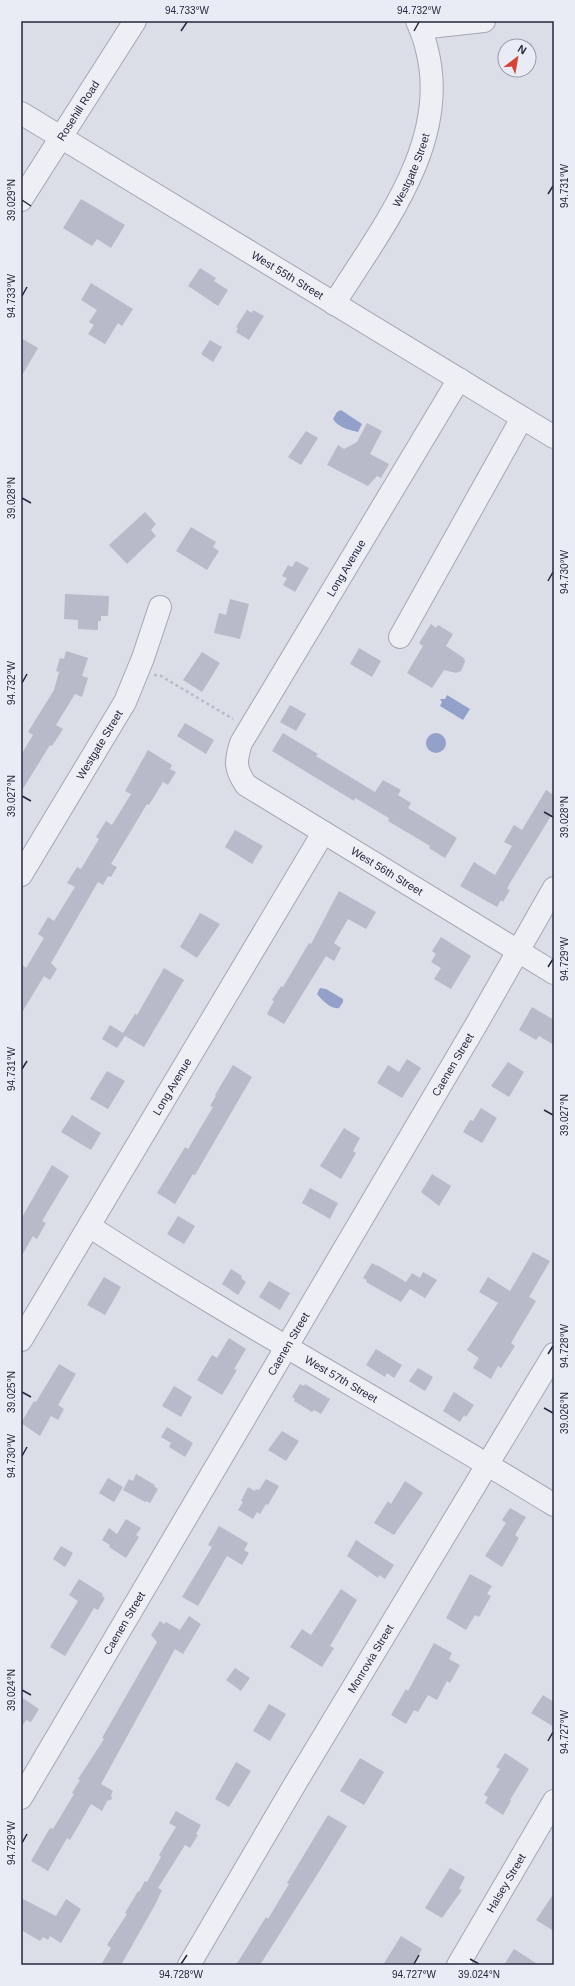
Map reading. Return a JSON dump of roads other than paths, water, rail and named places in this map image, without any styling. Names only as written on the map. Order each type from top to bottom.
[{"type":"street","name":"Rosehill Road","points":[[21,200],[60,137],[78,113],[135,21]]},
{"type":"street","points":[[418,24],[484,21]]},
{"type":"street","name":"Westgate Street","points":[[334,304],[406,187],[421,152],[428,124],[432,90],[427,50],[418,24]]},
{"type":"street","name":"West 55th Street","points":[[21,113],[554,438]]},
{"type":"street","name":"Long Avenue","points":[[236,758],[247,734],[459,379]]},
{"type":"street","points":[[400,637],[522,418]]},
{"type":"street","name":"Westgate Street","points":[[21,875],[125,702],[144,658],[160,607]]},
{"type":"street","name":"West 56th Street","points":[[236,758],[238,772],[246,785],[554,973]]},
{"type":"street","name":"Long Avenue","points":[[21,1340],[323,833]]},
{"type":"street","name":"Caenen Street","points":[[21,1798],[287,1347],[554,888]]},
{"type":"street","name":"West 57th Street","points":[[89,1226],[164,1275],[488,1464],[554,1505]]},
{"type":"street","name":"Monrovia Street","points":[[188,1965],[298,1779],[554,1354]]},
{"type":"street","name":"Halsey Street","points":[[458,1965],[554,1801]]},
{"type":"water","points":[[341,410],[362,424],[358,432],[338,425],[335,422],[333,419],[337,412]]},
{"type":"water","points":[[447,695],[470,709],[463,720],[440,706],[442,702],[440,699],[445,699]]},
{"type":"water","points":[[436,733],[443,736],[446,743],[443,750],[436,753],[429,750],[426,743],[429,736]]},
{"type":"water","points":[[320,988],[326,989],[343,999],[343,1002],[339,1008],[326,1004],[321,999],[317,994]]}]
